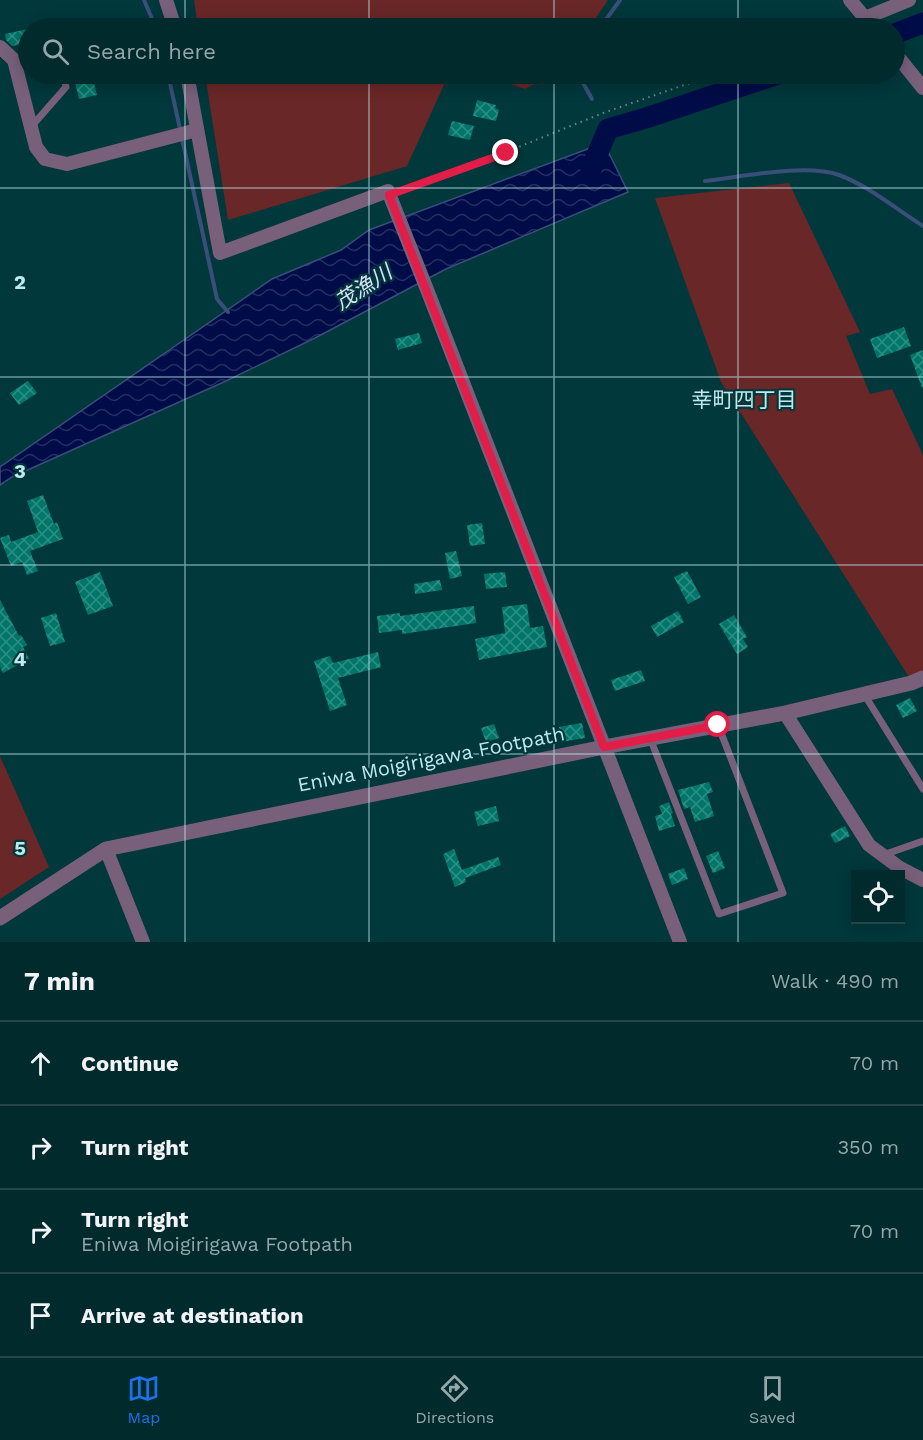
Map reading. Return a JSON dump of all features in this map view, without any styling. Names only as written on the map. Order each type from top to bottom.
[{"type":"street","points":[[166,0],[172,18]]},
{"type":"street","points":[[850,0],[865,18],[909,0]]},
{"type":"street","points":[[0,47],[14,60],[18,76]]},
{"type":"street","points":[[905,66],[923,88]]},
{"type":"street","points":[[20,84],[36,147],[45,159],[67,164],[186,133]]},
{"type":"street","points":[[187,84],[186,133],[220,253],[388,191],[680,942]]},
{"type":"street","points":[[0,918],[106,849],[604,747],[785,713],[911,683],[923,678]]},
{"type":"street","points":[[785,713],[869,845],[900,868],[923,880]]},
{"type":"street","points":[[106,849],[143,942]]},
{"type":"lane","points":[[14,60],[18,59]]},
{"type":"lane","points":[[31,127],[66,87],[65,84]]},
{"type":"lane","points":[[864,694],[923,789]]},
{"type":"lane","points":[[650,738],[719,914],[783,893],[718,725]]},
{"type":"lane","points":[[882,855],[923,841]]},
{"type":"path","points":[[391,200],[603,113],[687,84]]},
{"type":"shaded area","points":[[194,0],[608,0],[596,18],[197,18]]},
{"type":"shaded area","points":[[207,84],[444,84],[407,166],[228,220]]},
{"type":"shaded area","points":[[511,84],[534,84],[525,89]]},
{"type":"shaded area","points":[[789,183],[860,332],[846,336],[870,394],[892,389],[923,455],[923,671],[909,677],[721,382],[655,198]]},
{"type":"shaded area","points":[[0,756],[49,867],[0,899]]},
{"type":"water","points":[[604,143],[628,192],[446,269],[315,338],[226,381],[12,477],[0,485],[0,467],[272,279],[341,250],[369,230]]},
{"type":"building","points":[[18,31],[18,45],[12,46],[6,40],[5,34]]},
{"type":"building","points":[[75,84],[94,84],[97,95],[79,99]]},
{"type":"building","points":[[477,100],[496,105],[495,108],[499,110],[496,121],[473,116]]},
{"type":"building","points":[[452,121],[474,126],[470,140],[448,135]]},
{"type":"building","points":[[904,327],[911,346],[877,358],[870,339]]},
{"type":"building","points":[[419,333],[422,343],[398,350],[395,339]]},
{"type":"building","points":[[923,350],[923,387],[922,388],[910,355]]},
{"type":"building","points":[[28,381],[37,393],[19,405],[10,393]]},
{"type":"building","points":[[43,495],[54,524],[57,522],[63,539],[30,551],[38,571],[27,575],[22,562],[11,566],[0,538],[9,535],[11,542],[38,532],[27,501]]},
{"type":"building","points":[[482,523],[485,544],[470,546],[467,525]]},
{"type":"building","points":[[456,551],[462,576],[450,579],[445,553]]},
{"type":"building","points":[[687,571],[701,597],[688,604],[674,577]]},
{"type":"building","points":[[100,572],[113,606],[88,615],[75,582]]},
{"type":"building","points":[[505,572],[507,587],[486,589],[484,574]]},
{"type":"building","points":[[440,580],[442,590],[415,594],[414,584]]},
{"type":"building","points":[[0,600],[19,636],[21,635],[27,645],[23,647],[29,659],[3,673],[0,667]]},
{"type":"building","points":[[527,604],[530,628],[543,626],[547,647],[479,660],[475,639],[505,633],[502,607]]},
{"type":"building","points":[[474,606],[476,623],[402,634],[402,630],[379,633],[377,616],[400,613],[400,616]]},
{"type":"building","points":[[678,611],[684,622],[657,637],[651,626]]},
{"type":"building","points":[[56,613],[65,642],[50,646],[41,618]]},
{"type":"building","points":[[734,615],[747,637],[743,639],[748,647],[737,654],[719,624]]},
{"type":"building","points":[[378,652],[381,667],[338,678],[347,705],[330,711],[314,661],[330,656],[333,663]]},
{"type":"building","points":[[641,670],[645,681],[615,691],[611,680]]},
{"type":"building","points":[[910,698],[917,711],[903,718],[896,705]]},
{"type":"building","points":[[582,723],[585,738],[561,742],[559,727]]},
{"type":"building","points":[[494,724],[499,738],[486,742],[481,728]]},
{"type":"building","points":[[709,782],[713,792],[707,794],[714,816],[695,822],[690,807],[684,809],[678,790]]},
{"type":"building","points":[[669,802],[675,826],[659,831],[655,816],[662,814],[659,806]]},
{"type":"building","points":[[496,806],[499,821],[478,826],[474,812]]},
{"type":"building","points":[[845,826],[850,836],[835,843],[830,834]]},
{"type":"building","points":[[454,849],[462,870],[498,857],[501,865],[465,878],[466,882],[455,887],[443,854]]},
{"type":"building","points":[[718,851],[725,868],[713,873],[706,856]]},
{"type":"building","points":[[684,868],[688,879],[672,885],[668,874]]},
{"type":"waterway","points":[[144,0],[152,18]]},
{"type":"waterway","points":[[607,18],[620,0]]},
{"type":"waterway","name":"茂漁川","points":[[905,30],[923,23]]},
{"type":"waterway","points":[[170,84],[217,299],[228,312]]},
{"type":"waterway","points":[[584,84],[592,99]]},
{"type":"waterway","name":"茂漁川","points":[[591,169],[608,129],[748,84]]},
{"type":"waterway","points":[[705,181],[773,172],[809,170],[825,172],[839,175],[861,185],[923,226]]},
{"type":"district","name":"幸町四丁目","points":[[744,399]]},
{"type":"route","points":[[506,153],[389,195],[604,747],[718,725]]}]
